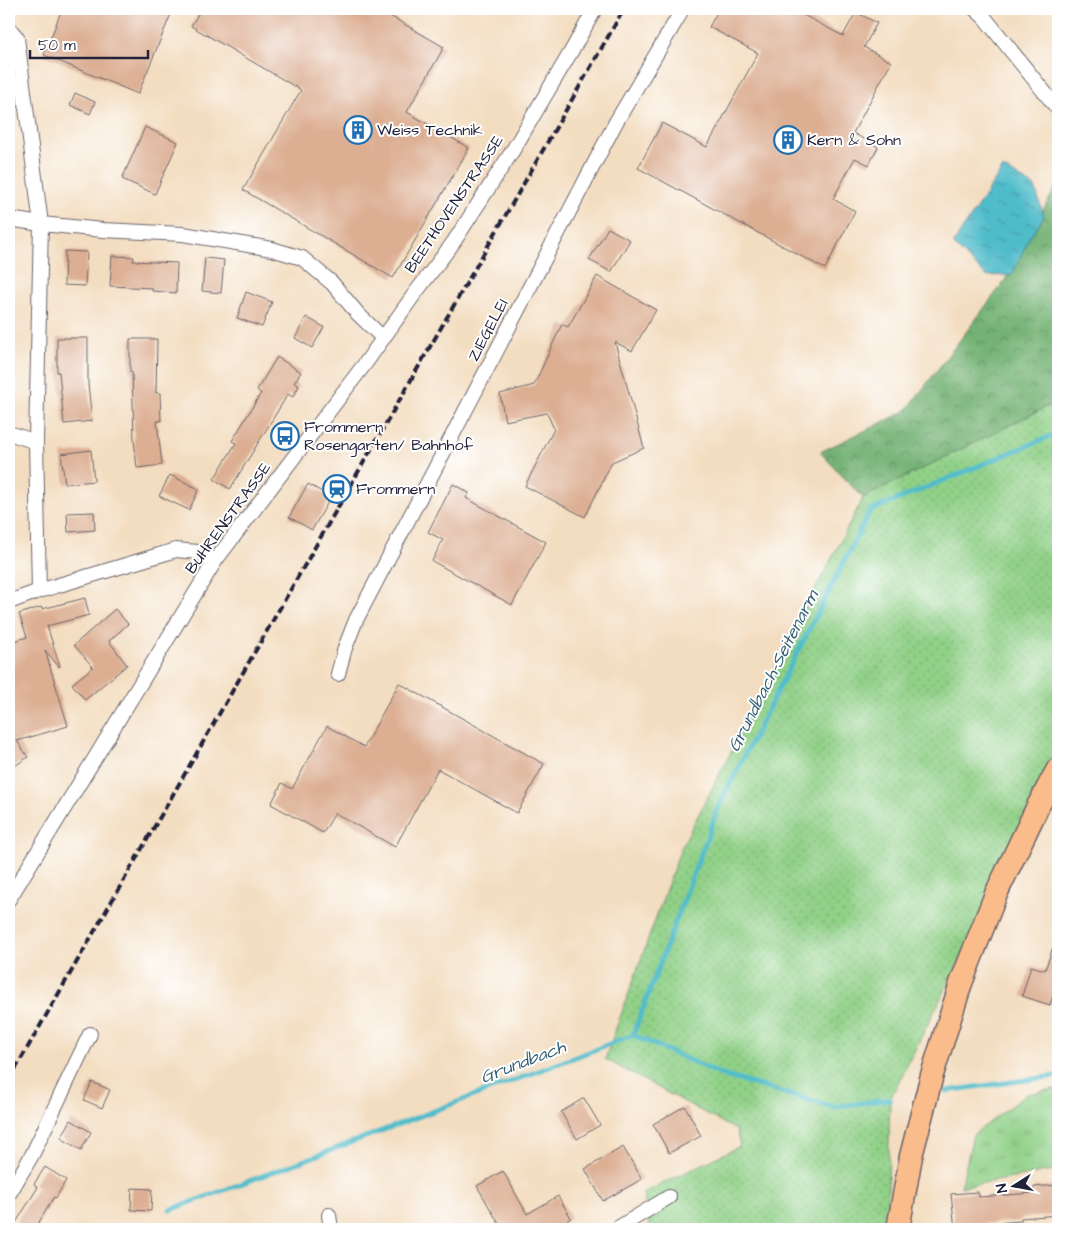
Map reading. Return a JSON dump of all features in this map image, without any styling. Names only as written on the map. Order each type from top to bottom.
[{"type":"main road","points":[[898,1229],[911,1156],[932,1075],[961,983],[996,894],[1058,768]]},
{"type":"street","name":"BEETHOVENSTRASSE","points":[[383,338],[453,243],[508,158],[595,9]]},
{"type":"street","name":"ZIEGELEI","points":[[338,674],[345,648],[356,620],[616,122],[682,9]]},
{"type":"street","points":[[975,9],[1058,109]]},
{"type":"street","points":[[9,28],[16,38],[42,224],[36,442],[39,592]]},
{"type":"street","points":[[9,218],[42,224],[102,230],[183,234],[272,249],[302,258],[332,283],[358,314],[383,338]]},
{"type":"street","name":"BUHRENSTRASSE","points":[[9,899],[215,561],[293,460],[383,338]]},
{"type":"street","points":[[9,434],[36,442]]},
{"type":"street","points":[[9,602],[176,550],[198,552],[215,561]]},
{"type":"street","points":[[9,1194],[32,1155],[90,1034]]},
{"type":"street","points":[[616,1229],[669,1197]]},
{"type":"street","points":[[329,1215],[331,1229]]},
{"type":"green space","points":[[1058,184],[1058,401],[863,498],[820,452],[906,411],[1004,282]]},
{"type":"green space","points":[[1058,401],[1058,769],[890,1099],[887,1229],[651,1229],[643,1193],[740,1146],[736,1130],[605,1059],[681,848],[863,498]]},
{"type":"green space","points":[[1058,1088],[1058,1170],[961,1187],[973,1135],[1027,1094]]},
{"type":"water","points":[[1003,168],[1035,187],[1044,217],[1030,236],[1012,275],[986,276],[953,244]]},
{"type":"building","points":[[62,9],[173,9],[138,94],[44,55]]},
{"type":"building","name":"Weiss Technik","points":[[201,9],[378,9],[444,47],[407,112],[469,148],[393,278],[243,190],[301,90],[191,26]]},
{"type":"building","name":"Kern & Sohn","points":[[719,9],[792,9],[843,36],[856,12],[877,23],[864,47],[891,62],[853,133],[878,147],[869,165],[855,158],[833,199],[855,211],[825,269],[638,168],[662,123],[707,147],[758,53],[709,27]]},
{"type":"building","points":[[75,93],[95,102],[90,114],[70,105]]},
{"type":"building","points":[[145,127],[178,142],[155,194],[122,179]]},
{"type":"building","points":[[608,228],[630,240],[611,272],[589,260]]},
{"type":"building","points":[[65,251],[87,252],[85,286],[64,285]]},
{"type":"building","points":[[112,256],[134,257],[133,261],[177,263],[176,293],[152,291],[152,288],[110,286]]},
{"type":"building","points":[[205,258],[224,260],[221,293],[202,291]]},
{"type":"building","points":[[597,276],[656,310],[632,351],[615,342],[644,448],[612,462],[585,517],[525,486],[554,429],[547,413],[505,421],[500,394],[534,385],[562,324],[568,327]]},
{"type":"building","points":[[246,292],[272,302],[262,327],[237,318]]},
{"type":"building","points":[[306,317],[324,327],[312,348],[295,338]]},
{"type":"building","points":[[57,338],[88,338],[88,384],[92,421],[64,424],[59,372],[57,372]]},
{"type":"building","points":[[130,339],[157,339],[156,393],[160,393],[161,421],[157,421],[162,465],[137,468],[134,440],[132,372],[130,372]]},
{"type":"building","points":[[277,357],[301,372],[294,383],[299,386],[293,397],[288,394],[230,489],[214,479],[236,443],[232,441],[261,393],[257,390]]},
{"type":"building","points":[[91,450],[94,481],[65,484],[61,454]]},
{"type":"building","points":[[170,475],[199,489],[189,510],[159,496]]},
{"type":"building","points":[[308,484],[331,497],[312,530],[289,517]]},
{"type":"building","points":[[453,484],[469,493],[466,498],[546,542],[512,605],[432,561],[443,540],[428,532]]},
{"type":"building","points":[[94,512],[95,530],[68,532],[67,513]]},
{"type":"building","points":[[85,598],[89,615],[47,626],[59,667],[45,650],[68,726],[17,741],[28,757],[9,770],[9,665],[14,664],[9,643],[27,637],[19,614],[41,607],[42,609]]},
{"type":"building","points":[[115,609],[128,624],[109,641],[127,665],[85,700],[72,684],[93,667],[74,645]]},
{"type":"building","points":[[399,683],[544,764],[517,813],[438,769],[395,847],[335,813],[323,833],[271,804],[282,783],[292,789],[327,726],[364,747]]},
{"type":"building","points":[[1056,938],[1058,938],[1058,980],[1050,1005],[1022,996],[1031,966],[1045,970]]},
{"type":"building","points":[[92,1082],[110,1090],[102,1108],[84,1100]]},
{"type":"building","points":[[584,1098],[600,1125],[577,1139],[561,1112]]},
{"type":"building","points":[[685,1106],[701,1136],[669,1153],[653,1124]]},
{"type":"building","points":[[71,1120],[91,1132],[81,1150],[61,1138]]},
{"type":"building","points":[[623,1147],[642,1179],[603,1201],[585,1169]]},
{"type":"building","points":[[45,1167],[66,1180],[35,1229],[12,1229],[38,1187],[34,1184]]},
{"type":"building","points":[[503,1171],[527,1214],[558,1196],[571,1218],[552,1229],[502,1229],[477,1186]]},
{"type":"building","points":[[1058,1185],[1058,1215],[1021,1218],[1021,1221],[982,1224],[982,1229],[955,1229],[951,1194],[978,1192],[979,1197],[1034,1193],[1034,1187]]},
{"type":"building","points":[[132,1188],[152,1189],[151,1211],[131,1210]]},
{"type":"waterway","name":"Grundbach-Seitenarm","points":[[633,1035],[720,803],[870,511],[1058,433]]},
{"type":"waterway","name":"Grundbach","points":[[170,1210],[633,1035],[722,1075],[833,1107],[890,1099]]},
{"type":"waterway","points":[[946,1091],[1056,1076]]},
{"type":"railway","points":[[9,1080],[624,9]]},
{"type":"place","name":"Weiss Technik","points":[[358,130]]},
{"type":"place","name":"Kern & Sohn","points":[[788,140]]},
{"type":"place","name":"Frommern Rosengarten/ Bahnhof","points":[[285,436]]},
{"type":"place","name":"Frommern","points":[[337,489]]}]
